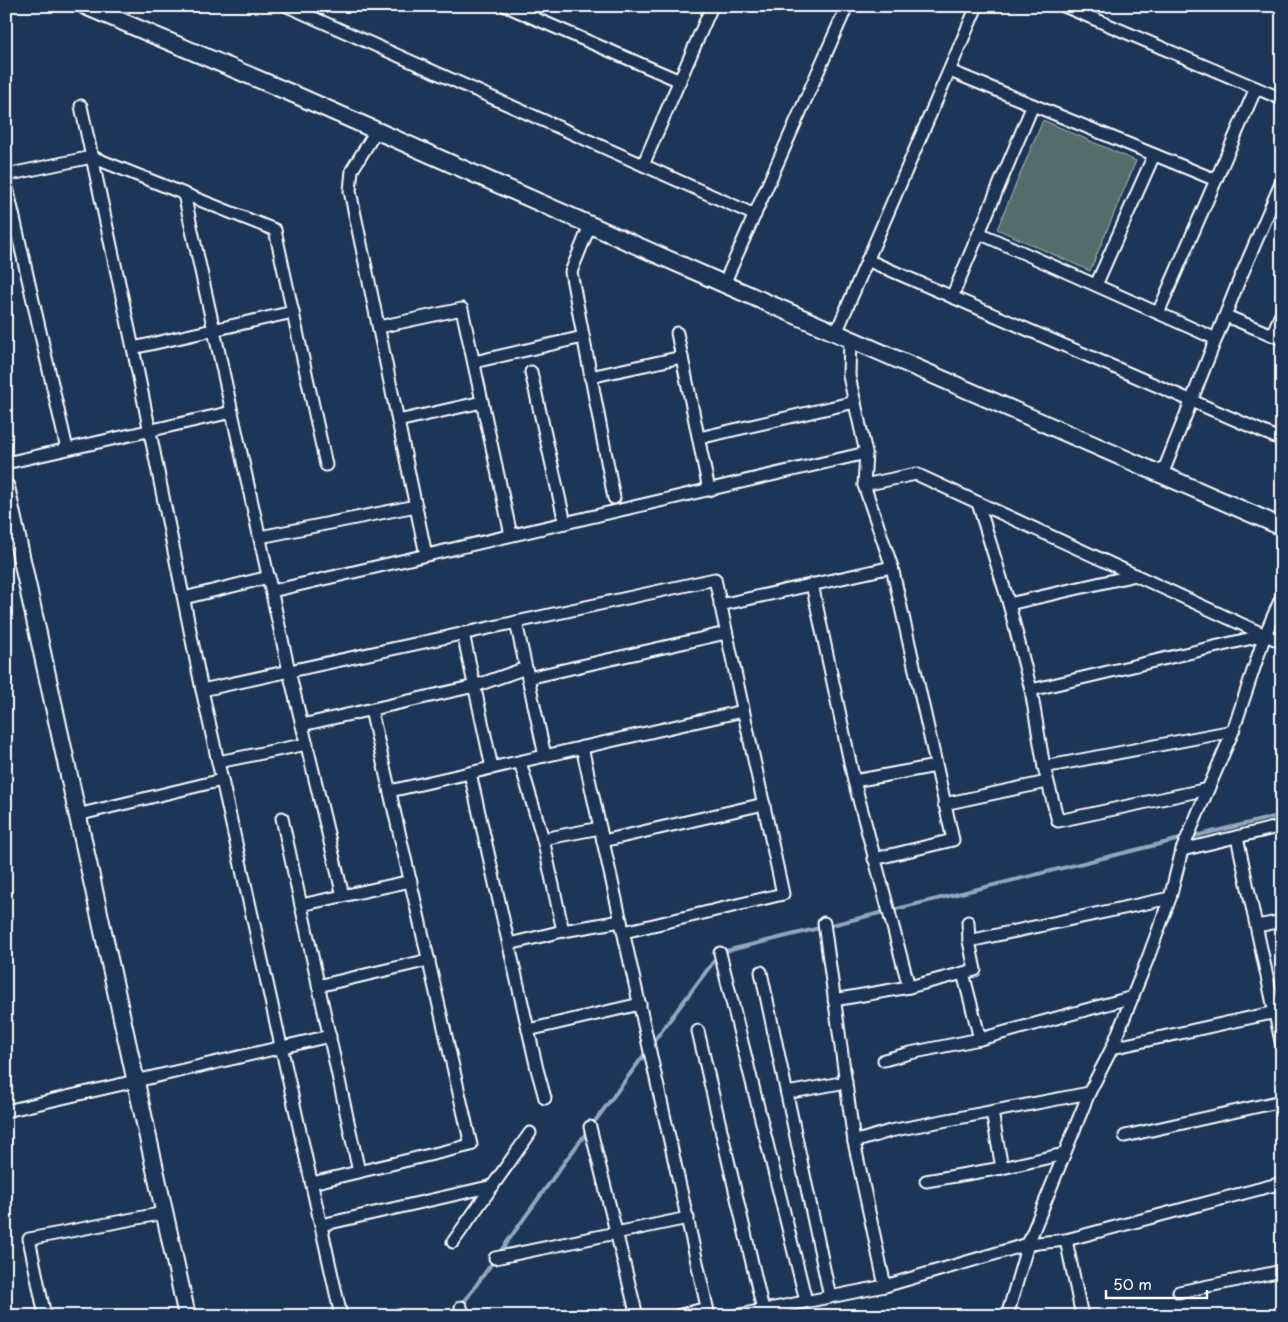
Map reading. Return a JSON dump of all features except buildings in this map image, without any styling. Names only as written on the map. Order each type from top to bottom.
[{"type":"street","points":[[85,6],[111,11],[590,225],[1282,527]]},
{"type":"street","points":[[287,6],[312,11],[755,215]]},
{"type":"street","points":[[506,6],[680,81]]},
{"type":"street","points":[[643,165],[712,6]]},
{"type":"street","points":[[724,284],[848,6]]},
{"type":"street","points":[[874,859],[953,840],[892,566],[864,485],[866,453],[849,376],[843,336],[867,260],[978,6]]},
{"type":"street","points":[[1064,6],[1080,9],[1282,99]]},
{"type":"street","points":[[950,71],[1216,180]]},
{"type":"street","points":[[1158,313],[1256,88]]},
{"type":"street","points":[[952,297],[1033,105]]},
{"type":"street","points":[[82,106],[202,690],[341,1316]]},
{"type":"street","points":[[376,130],[352,170],[350,191],[426,555]]},
{"type":"street","points":[[1096,285],[1154,155]]},
{"type":"street","points":[[6,175],[92,157],[275,230],[326,465]]},
{"type":"street","points":[[1162,475],[1282,181]]},
{"type":"street","points":[[6,183],[67,449]]},
{"type":"street","points":[[184,194],[342,896]]},
{"type":"street","points":[[590,225],[571,272],[614,498]]},
{"type":"street","points":[[979,234],[1216,339]]},
{"type":"street","points":[[867,260],[1282,440]]},
{"type":"street","points":[[379,327],[462,310],[511,535]]},
{"type":"street","points":[[133,348],[293,312]]},
{"type":"street","points":[[1226,316],[1277,337],[1282,312]]},
{"type":"street","points":[[677,333],[709,490]]},
{"type":"street","points":[[474,362],[583,337]]},
{"type":"street","points":[[590,377],[682,357]]},
{"type":"street","points":[[531,372],[565,523]]},
{"type":"street","points":[[398,421],[482,402]]},
{"type":"street","points":[[699,438],[855,402]]},
{"type":"street","points":[[6,463],[232,412]]},
{"type":"street","points":[[272,591],[866,453]]},
{"type":"street","points":[[864,485],[916,474],[1282,642]]},
{"type":"street","points":[[6,487],[187,1316]]},
{"type":"street","points":[[978,503],[1008,604],[1030,690],[1047,782],[1058,821],[1208,789]]},
{"type":"street","points":[[260,537],[416,506]]},
{"type":"street","points":[[720,604],[892,566]]},
{"type":"street","points":[[1008,604],[1136,575]]},
{"type":"street","points":[[184,598],[269,577]]},
{"type":"street","points":[[202,690],[715,579],[783,894],[624,932]]},
{"type":"street","points":[[812,584],[854,781],[908,987]]},
{"type":"street","points":[[1007,1316],[1028,1244],[1088,1093],[1112,1048],[1133,997],[1170,898],[1182,850],[1233,731],[1265,635],[1282,596]]},
{"type":"street","points":[[516,622],[545,756]]},
{"type":"street","points":[[463,633],[492,768]]},
{"type":"street","points":[[302,725],[527,673],[726,633]]},
{"type":"street","points":[[1030,690],[1265,635]]},
{"type":"street","points":[[312,1183],[471,1145],[371,710]]},
{"type":"street","points":[[390,791],[743,711]]},
{"type":"street","points":[[1044,767],[1233,731]]},
{"type":"street","points":[[218,762],[307,744]]},
{"type":"street","points":[[582,748],[708,1312],[677,1316]]},
{"type":"street","points":[[520,762],[543,839],[563,931]]},
{"type":"street","points":[[854,781],[936,766]]},
{"type":"street","points":[[470,773],[545,1098]]},
{"type":"street","points":[[77,815],[222,780]]},
{"type":"street","points":[[944,804],[1047,782]]},
{"type":"street","points":[[603,841],[764,804]]},
{"type":"street","points":[[282,818],[359,1172]]},
{"type":"street","points":[[1182,850],[1282,826]]},
{"type":"street","points":[[543,839],[600,828]]},
{"type":"street","points":[[1237,837],[1278,1012],[1282,1046]]},
{"type":"street","points":[[301,905],[410,881]]},
{"type":"street","points":[[969,941],[1170,898]]},
{"type":"street","points":[[509,944],[563,931],[621,921]]},
{"type":"street","points":[[1257,926],[1282,921]]},
{"type":"street","points":[[834,1000],[908,987],[975,970],[969,941],[968,922]]},
{"type":"street","points":[[824,923],[854,1142],[885,1286]]},
{"type":"street","points":[[720,953],[806,1301]]},
{"type":"street","points":[[318,986],[429,960]]},
{"type":"street","points":[[761,972],[830,1297]]},
{"type":"street","points":[[964,973],[980,1039]]},
{"type":"street","points":[[884,1060],[980,1039],[1133,997]]},
{"type":"street","points":[[528,1030],[640,1004]]},
{"type":"street","points":[[1112,1048],[1278,1012]]},
{"type":"street","points":[[698,1031],[763,1310]]},
{"type":"street","points":[[6,1111],[330,1036]]},
{"type":"street","points":[[787,1093],[846,1082]]},
{"type":"street","points":[[854,1142],[890,1131],[1088,1093]]},
{"type":"street","points":[[1125,1136],[1282,1102]]},
{"type":"street","points":[[992,1112],[1002,1168]]},
{"type":"street","points":[[590,1127],[637,1316]]},
{"type":"street","points":[[453,1242],[530,1133]]},
{"type":"street","points":[[926,1181],[1002,1168],[1064,1154]]},
{"type":"street","points":[[734,1316],[885,1286],[1028,1244],[1066,1240],[1282,1184]]},
{"type":"street","points":[[321,1225],[493,1186]]},
{"type":"street","points":[[45,1316],[29,1239],[164,1213]]},
{"type":"street","points":[[495,1258],[688,1218]]},
{"type":"street","points":[[1066,1240],[1082,1316]]},
{"type":"street","points":[[1179,1292],[1282,1271]]},
{"type":"green space","points":[[1043,120],[1136,161],[1090,271],[997,229]]},
{"type":"waterway","points":[[1191,837],[1282,815]]},
{"type":"waterway","points":[[722,952],[1184,838]]},
{"type":"waterway","points":[[651,1045],[717,957]]},
{"type":"waterway","points":[[454,1316],[647,1051]]}]
